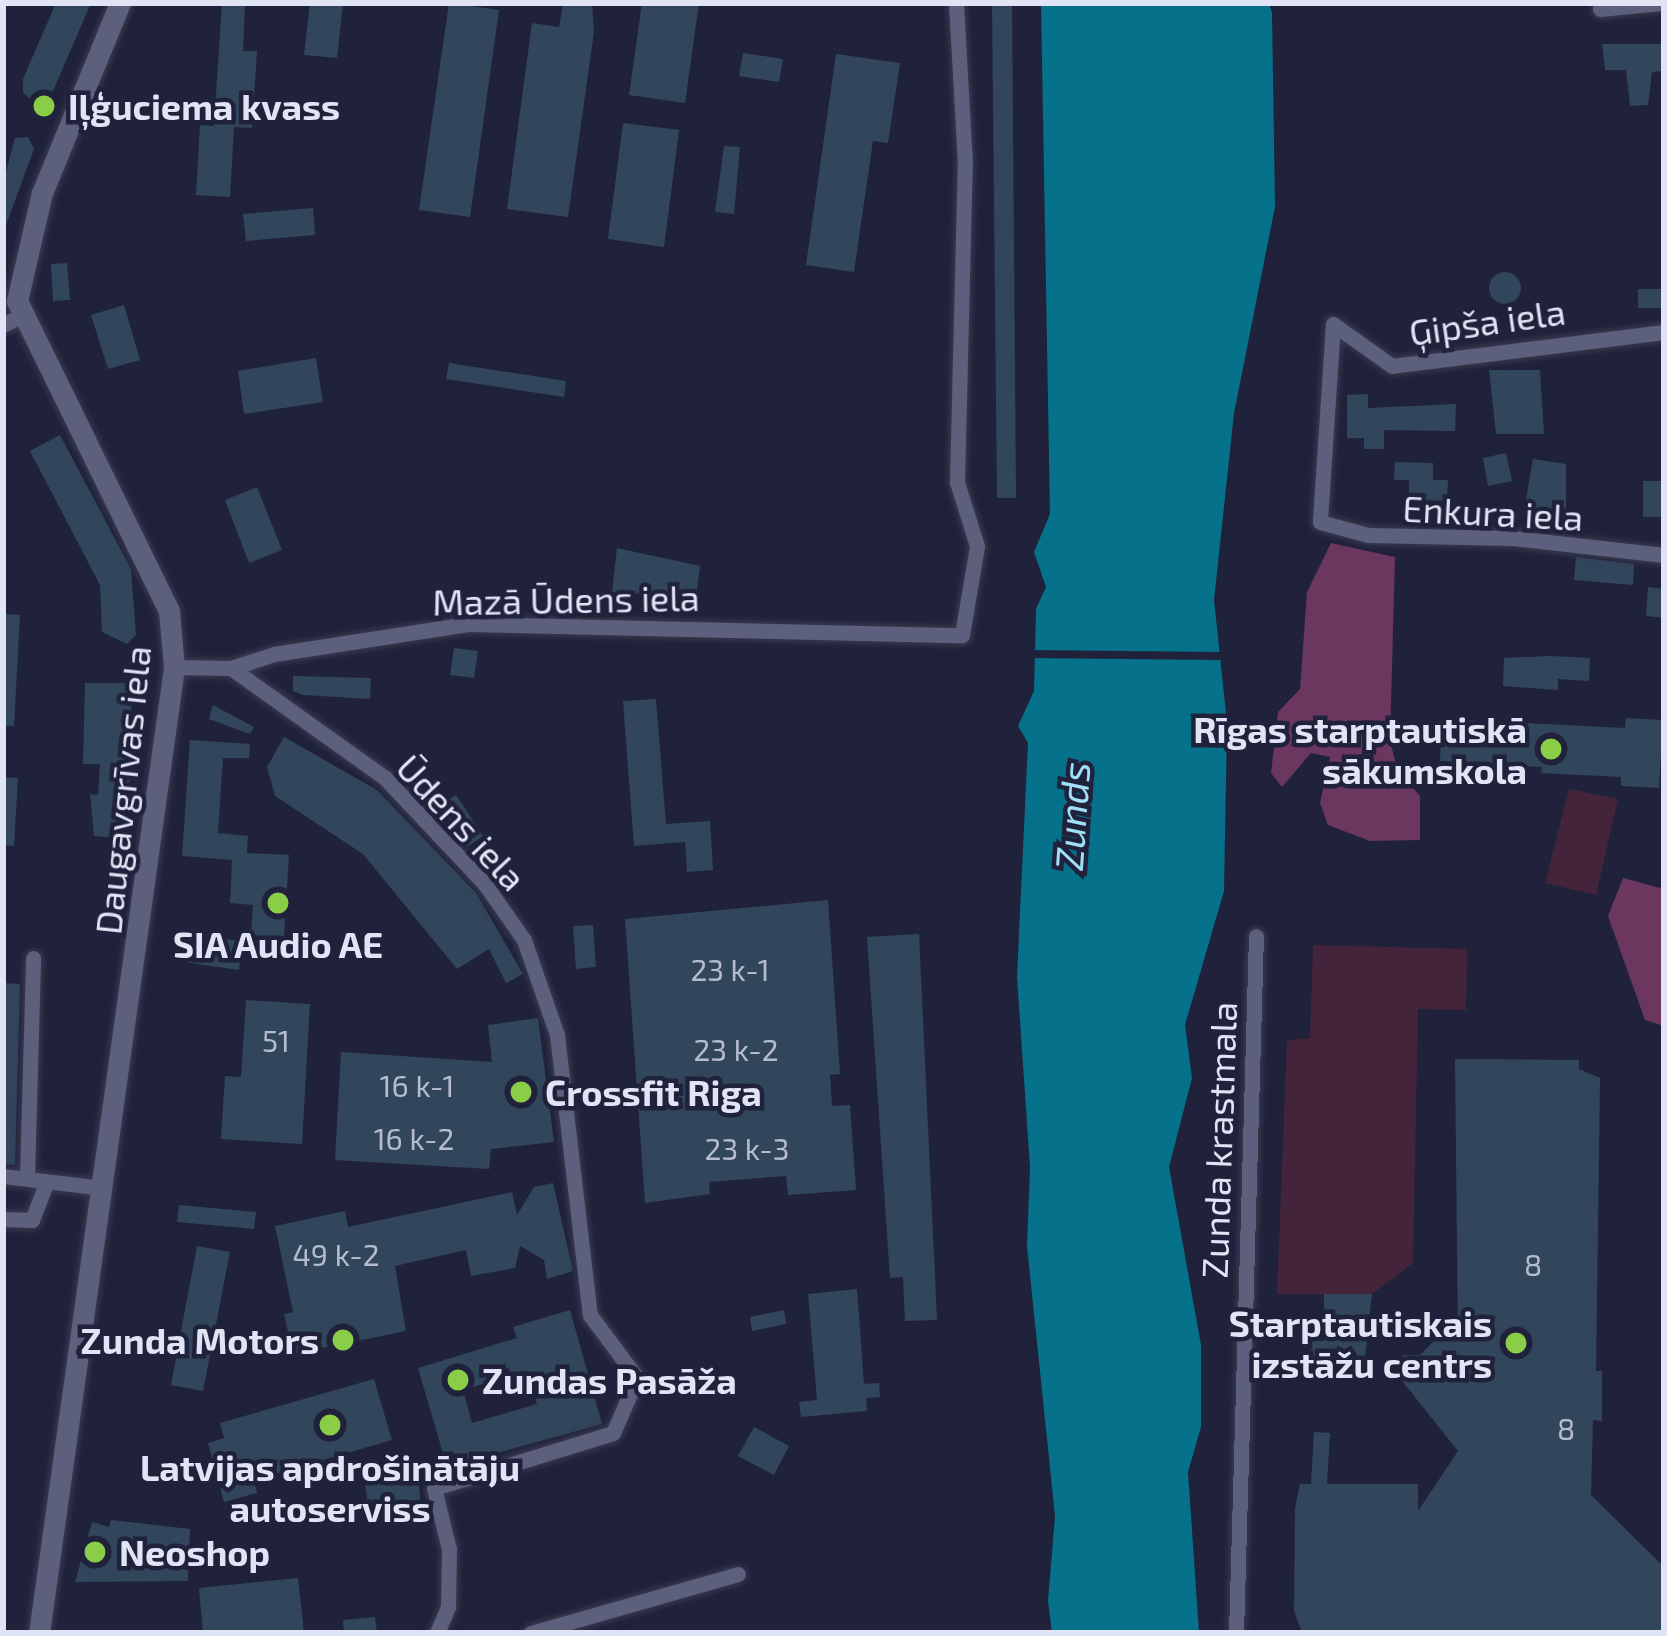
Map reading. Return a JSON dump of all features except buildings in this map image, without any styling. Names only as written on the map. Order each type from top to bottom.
[{"type":"main road","name":"Daugavgrīvas iela","points":[[39,1633],[175,667],[171,621],[158,586],[11,321],[41,193],[120,3]]},
{"type":"street","name":"Mazā Ūdens iela","points":[[175,667],[231,668],[274,654],[468,624],[962,635],[977,546],[958,482],[965,164],[956,3]]},
{"type":"street","points":[[1600,9],[1661,3]]},
{"type":"street","name":"Ģipša iela","points":[[1320,522],[1333,323],[1392,366],[1664,332]]},
{"type":"street","name":"Enkura iela","points":[[1320,522],[1369,535],[1513,538],[1664,555]]},
{"type":"street","name":"Ūdens iela","points":[[231,668],[386,778],[484,883],[524,940],[557,1035],[585,1294],[597,1326],[635,1369],[637,1386],[613,1433],[434,1488],[449,1549],[448,1607],[436,1633]]},
{"type":"street","name":"Zunda krastmala","points":[[1236,1633],[1256,936]]},
{"type":"street","points":[[27,1178],[33,958]]},
{"type":"street","points":[[3,1176],[27,1178],[45,1186],[103,1188]]},
{"type":"street","points":[[3,1220],[32,1220],[45,1186]]},
{"type":"street","points":[[531,1633],[738,1574]]},
{"type":"shaded area","points":[[1331,543],[1395,557],[1390,740],[1397,769],[1420,796],[1420,840],[1370,841],[1328,825],[1320,803],[1330,757],[1311,753],[1282,787],[1271,773],[1278,712],[1300,689],[1307,592]]},
{"type":"shaded area","points":[[1569,789],[1618,799],[1596,895],[1545,883]]},
{"type":"shaded area","points":[[1623,878],[1664,889],[1664,1026],[1645,1020],[1608,916]]},
{"type":"shaded area","points":[[1313,945],[1467,949],[1466,1010],[1418,1009],[1413,1263],[1372,1294],[1277,1294],[1287,1040],[1310,1038]]},
{"type":"water","name":"Zunds","points":[[1041,3],[1269,3],[1272,13],[1275,207],[1234,413],[1214,600],[1227,723],[1224,891],[1185,1025],[1192,1078],[1169,1167],[1201,1345],[1201,1427],[1188,1472],[1199,1633],[1052,1633],[1048,1601],[1055,1516],[1027,1246],[1030,1167],[1017,977],[1028,743],[1018,726],[1034,691],[1036,609],[1046,587],[1034,552],[1050,514]]},
{"type":"pier","points":[[1028,650],[1220,652],[1220,660],[1027,658]]},
{"type":"place","name":"Iļģuciema kvass","points":[[44,106]]},
{"type":"place","name":"Rīgas starptautiskā sākumskola","points":[[1551,749]]},
{"type":"place","name":"SIA Audio AE","points":[[278,903]]},
{"type":"place","name":"Crossfit Riga","points":[[521,1092]]},
{"type":"place","name":"Zunda Motors","points":[[343,1340]]},
{"type":"place","name":"Starptautiskais izstāžu centrs","points":[[1516,1343]]},
{"type":"place","name":"Zundas Pasāža","points":[[458,1380]]},
{"type":"place","name":"Latvijas apdrošinātāju autoserviss","points":[[330,1425]]},
{"type":"place","name":"Neoshop","points":[[95,1552]]}]
